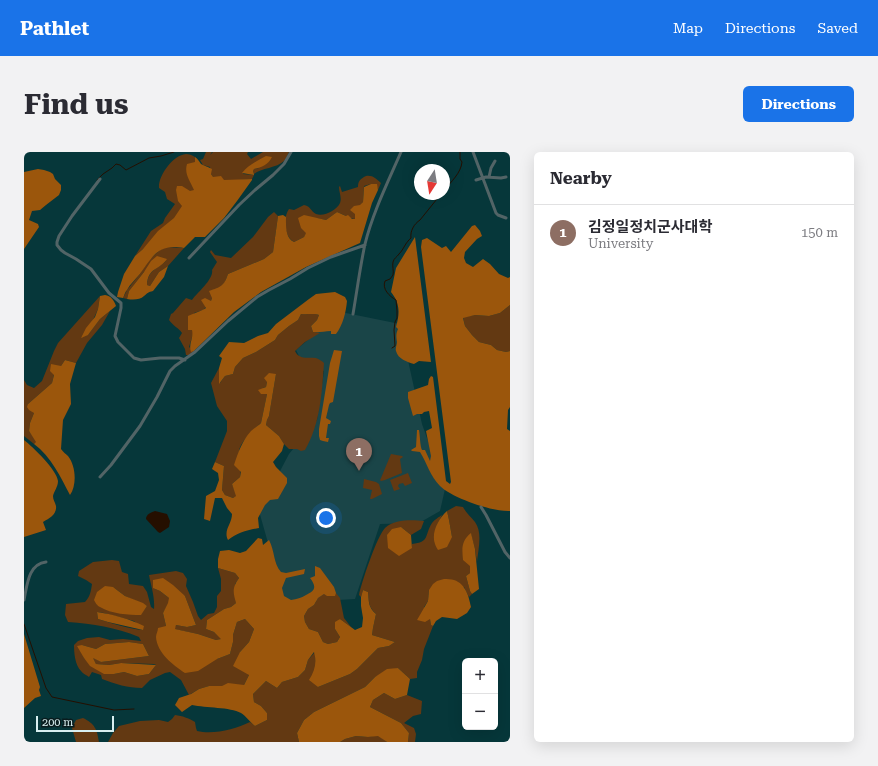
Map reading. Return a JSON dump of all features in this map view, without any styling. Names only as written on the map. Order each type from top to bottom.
[{"type":"street","points":[[189,258],[244,200],[284,164],[291,152]]},
{"type":"street","points":[[353,314],[365,245],[381,198],[401,152]]},
{"type":"street","points":[[473,152],[496,213],[506,218]]},
{"type":"street","points":[[489,177],[492,165],[495,161]]},
{"type":"street","points":[[476,180],[489,177],[506,177]]},
{"type":"street","points":[[100,179],[63,231],[57,245],[65,253],[91,269],[109,292],[121,303],[115,336],[118,342],[134,358],[141,360],[179,358],[185,360]]},
{"type":"street","points":[[100,477],[111,465],[140,426],[170,371],[175,366],[195,352],[228,321],[257,297],[308,268],[331,257],[365,245]]},
{"type":"street","points":[[481,507],[505,552],[510,558]]},
{"type":"street","points":[[24,600],[29,575],[39,564],[46,562]]},
{"type":"street","points":[[24,574],[29,575]]},
{"type":"shaded area","points":[[206,152],[212,152],[210,155],[213,152],[248,152],[247,154],[251,159],[263,152],[289,152],[284,161],[277,165],[254,174],[254,169],[245,170],[243,174],[254,175],[252,179],[239,180],[135,256],[151,231],[163,223],[175,204],[167,199],[165,192],[159,188],[159,183],[167,167],[181,155],[189,154],[195,157],[196,162],[213,177],[210,167],[203,165],[200,160],[203,159]]},
{"type":"shaded area","points":[[266,156],[272,157],[269,162],[254,169],[254,175],[242,173],[250,165]]},
{"type":"shaded area","points":[[195,157],[201,164],[212,169],[211,174],[213,177],[221,176],[224,180],[252,180],[224,218],[205,237],[195,237],[184,248],[168,248],[157,253],[152,257],[130,286],[123,298],[117,297],[124,274],[135,256],[158,231],[174,218],[182,206],[178,201],[176,190],[177,186],[182,186],[190,191],[194,190],[186,168],[187,164],[195,162]]},
{"type":"shaded area","points":[[38,169],[53,174],[55,179],[61,185],[61,190],[59,195],[40,210],[32,211],[29,220],[38,224],[39,227],[24,249],[24,172]]},
{"type":"shaded area","points":[[366,176],[373,177],[381,183],[378,190],[376,184],[364,186],[363,202],[355,214],[355,219],[337,212],[326,220],[316,218],[304,237],[294,242],[288,236],[285,222],[289,209],[294,210],[304,205],[319,215],[330,212],[338,206],[341,201],[340,186],[342,192],[358,187],[360,180]]},
{"type":"shaded area","points":[[371,184],[377,184],[378,190],[372,203],[360,243],[306,267],[261,292],[234,312],[194,351],[191,352],[190,346],[192,330],[188,330],[188,316],[206,308],[201,300],[205,298],[211,301],[212,298],[209,291],[222,286],[228,274],[264,259],[273,252],[278,216],[283,215],[286,217],[286,227],[289,238],[294,242],[304,237],[306,233],[301,228],[298,218],[304,215],[326,220],[337,212],[355,219],[355,214],[350,210],[354,206],[360,205],[363,202],[364,187]]},
{"type":"shaded area","points":[[274,212],[278,216],[273,252],[264,259],[228,274],[225,282],[206,307],[203,310],[194,313],[193,334],[189,347],[194,351],[189,355],[186,355],[185,349],[179,338],[182,333],[169,320],[171,314],[186,298],[192,300],[211,277],[212,270],[217,262],[210,252],[211,250],[215,255],[231,258],[253,237],[268,217]]},
{"type":"shaded area","points":[[475,225],[482,236],[477,239],[465,252],[464,258],[466,263],[473,267],[483,259],[499,274],[508,278],[510,277],[510,305],[500,313],[489,316],[475,315],[463,318],[465,326],[479,342],[491,345],[497,350],[506,352],[510,351],[510,407],[508,410],[507,429],[510,431],[510,511],[484,507],[446,491],[434,478],[420,452],[411,450],[416,447],[417,430],[419,430],[421,448],[422,450],[425,450],[430,461],[431,456],[426,431],[432,428],[429,411],[413,416],[408,398],[408,392],[428,385],[431,376],[433,377],[446,481],[450,484],[451,482],[421,247],[422,240],[427,238],[442,248],[446,246],[451,252],[472,226]]},
{"type":"shaded area","points":[[415,237],[431,362],[419,361],[414,364],[401,358],[396,351],[398,304],[391,292],[396,268]]},
{"type":"shaded area","points":[[166,247],[184,248],[168,266],[159,272],[150,286],[147,285],[149,276],[166,261],[144,272],[129,291],[127,299],[123,298],[127,290],[150,259]]},
{"type":"shaded area","points":[[157,256],[167,259],[161,266],[149,275],[147,285],[150,286],[159,272],[168,266],[164,277],[153,291],[138,299],[127,299],[129,291],[151,261]]},
{"type":"shaded area","points":[[335,292],[345,297],[347,301],[341,327],[336,334],[331,334],[331,331],[313,332],[311,326],[317,320],[319,315],[301,314],[298,320],[278,335],[275,340],[243,358],[235,367],[233,374],[225,376],[219,384],[219,368],[222,358],[219,356],[229,342],[244,343],[268,333],[276,324],[316,294]]},
{"type":"shaded area","points":[[105,295],[112,299],[116,306],[100,319],[88,335],[81,338],[86,328],[95,317],[100,296]]},
{"type":"shaded area","points":[[100,296],[98,309],[88,335],[100,319],[110,311],[102,325],[87,343],[76,363],[65,360],[61,366],[56,366],[52,383],[28,404],[34,413],[29,431],[37,442],[34,444],[24,436],[24,380],[27,385],[34,388],[42,381],[58,343]]},
{"type":"shaded area","points":[[510,305],[510,351],[506,352],[497,350],[491,345],[479,342],[465,326],[463,317],[475,315],[489,316],[500,313]]},
{"type":"shaded area","points":[[341,312],[400,324],[422,424],[445,489],[440,511],[419,523],[380,524],[355,599],[285,603],[259,511],[289,454],[317,420],[324,371],[300,358],[296,350]]},
{"type":"shaded area","points":[[301,314],[319,315],[317,320],[311,326],[313,332],[320,333],[305,342],[295,351],[301,357],[316,358],[324,363],[317,419],[310,440],[305,450],[301,451],[297,449],[289,449],[279,436],[266,425],[269,416],[276,374],[267,382],[266,387],[263,388],[267,394],[261,423],[248,436],[240,447],[240,477],[232,484],[237,496],[233,498],[225,495],[222,490],[224,466],[215,462],[227,431],[227,421],[217,406],[211,383],[219,368],[220,383],[225,376],[233,374],[235,367],[243,358],[275,340],[278,335],[298,320]]},
{"type":"shaded area","points":[[334,350],[342,351],[333,402],[329,405],[326,418],[331,421],[330,424],[328,424],[326,438],[329,438],[328,442],[320,440],[319,429],[330,363]]},
{"type":"shaded area","points":[[65,360],[76,363],[70,384],[71,404],[63,420],[61,449],[71,460],[74,470],[75,481],[70,495],[46,455],[34,444],[36,442],[29,431],[34,413],[27,407],[28,404],[52,383],[54,375],[50,371],[51,364],[61,366]]},
{"type":"shaded area","points":[[269,373],[276,374],[269,416],[266,425],[279,436],[284,444],[282,451],[273,462],[287,478],[287,483],[278,499],[270,500],[265,505],[258,518],[259,528],[242,532],[228,540],[227,530],[232,514],[222,498],[215,498],[210,521],[204,519],[206,496],[215,491],[219,480],[218,473],[212,469],[215,462],[224,466],[222,490],[225,495],[233,498],[236,496],[232,484],[240,477],[241,472],[234,465],[245,439],[251,431],[261,423],[267,394],[261,394],[258,390],[266,387],[267,382],[264,378]]},
{"type":"shaded area","points":[[24,440],[54,471],[58,481],[53,496],[56,509],[54,514],[43,522],[46,530],[24,537]]},
{"type":"shaded area","points":[[391,454],[403,457],[400,459],[402,473],[381,481],[380,480]]},
{"type":"shaded area","points":[[408,473],[412,483],[405,486],[403,483],[399,484],[398,486],[400,489],[394,491],[390,480]]},
{"type":"shaded area","points":[[364,479],[379,484],[382,494],[370,499],[372,490],[363,488]]},
{"type":"shaded area","points":[[456,506],[463,507],[475,522],[479,531],[477,562],[471,534],[470,573],[466,576],[472,594],[469,597],[464,587],[429,590],[428,601],[424,607],[430,619],[431,625],[433,626],[424,649],[422,660],[417,672],[417,678],[410,679],[398,668],[375,677],[365,687],[314,712],[304,720],[297,733],[299,742],[108,742],[119,726],[140,721],[159,720],[168,722],[175,715],[185,717],[195,722],[197,731],[204,732],[224,731],[250,722],[255,726],[267,720],[267,713],[261,706],[254,702],[253,694],[266,681],[277,688],[282,682],[298,677],[305,670],[308,660],[315,652],[316,664],[314,673],[318,687],[350,674],[378,648],[389,646],[395,642],[372,635],[376,614],[370,606],[368,592],[363,590],[361,597],[359,595],[370,560],[378,540],[385,528],[394,523],[409,520],[424,521],[421,529],[411,535],[401,527],[412,548],[412,544],[422,542],[426,538],[432,523],[442,515],[437,525],[452,537],[447,511]]},
{"type":"shaded area","points":[[155,511],[167,514],[170,521],[169,527],[160,533],[146,519],[148,515]]},
{"type":"shaded area","points":[[447,511],[452,537],[447,547],[438,550],[434,540],[436,526]]},
{"type":"shaded area","points":[[401,527],[411,535],[412,548],[399,556],[388,548],[387,535],[392,529]]},
{"type":"shaded area","points":[[471,533],[475,549],[479,589],[472,594],[466,576],[470,573],[470,566],[463,560],[462,552],[465,539]]},
{"type":"shaded area","points":[[258,538],[262,539],[263,545],[269,540],[278,568],[281,572],[286,573],[305,569],[304,574],[286,578],[282,588],[284,596],[291,600],[301,598],[311,592],[314,588],[314,584],[310,578],[315,576],[315,566],[320,568],[334,587],[336,593],[335,596],[327,596],[324,594],[308,609],[304,616],[305,622],[309,629],[318,632],[323,642],[328,644],[337,642],[340,637],[335,629],[335,622],[340,619],[355,630],[362,627],[363,618],[361,597],[363,590],[368,592],[370,607],[376,614],[372,635],[395,642],[389,646],[378,648],[350,674],[318,687],[309,680],[315,666],[314,652],[308,660],[305,670],[298,677],[282,682],[277,688],[266,681],[253,694],[254,702],[261,706],[267,713],[267,720],[255,726],[241,713],[231,710],[192,705],[182,712],[175,705],[179,698],[191,694],[199,689],[209,686],[222,686],[228,683],[244,685],[249,675],[233,666],[240,652],[249,642],[254,629],[245,619],[237,622],[230,654],[217,659],[198,671],[185,673],[166,658],[157,643],[156,637],[158,628],[166,626],[163,613],[169,598],[153,588],[153,580],[163,578],[185,596],[196,625],[187,627],[176,625],[175,629],[216,640],[221,639],[214,632],[206,629],[207,620],[236,603],[234,590],[239,578],[235,573],[218,568],[220,551],[229,550],[240,553],[246,551]]},
{"type":"shaded area","points":[[112,560],[119,561],[122,572],[128,574],[129,584],[143,586],[147,592],[151,607],[154,609],[149,575],[176,571],[183,573],[187,579],[186,586],[201,620],[208,614],[214,613],[217,607],[217,596],[221,591],[221,579],[218,568],[235,573],[239,578],[235,584],[236,603],[207,620],[206,629],[214,632],[222,639],[216,640],[198,634],[174,629],[176,625],[187,627],[196,625],[185,596],[153,588],[169,598],[169,603],[163,613],[166,626],[217,659],[230,654],[237,622],[245,619],[254,629],[249,642],[240,652],[249,675],[244,685],[209,686],[199,689],[189,695],[181,680],[170,672],[150,680],[142,688],[112,683],[102,679],[101,675],[92,672],[89,677],[83,673],[77,666],[76,662],[74,645],[78,641],[87,638],[99,637],[110,640],[123,639],[141,641],[139,637],[113,628],[68,622],[65,615],[66,604],[85,602],[91,591],[92,584],[78,576],[79,571],[93,562]],"holes":[[[113,587],[125,596],[147,606],[141,614]],[[97,612],[104,613],[134,621],[143,630],[98,619]],[[129,642],[143,644],[149,656],[101,662],[92,657],[96,664],[109,665],[121,663],[156,665],[149,674],[137,676],[124,672],[114,674],[84,658],[82,645],[96,649],[105,644]]]},
{"type":"shaded area","points":[[444,579],[454,580],[461,584],[468,595],[471,607],[467,613],[457,619],[442,617],[436,621],[433,626],[431,625],[430,619],[425,622],[417,620],[428,601],[429,590],[437,581]]},
{"type":"shaded area","points":[[105,586],[113,587],[125,596],[147,606],[141,615],[120,614],[104,609],[98,606],[94,600],[97,592]]},
{"type":"shaded area","points":[[336,593],[340,598],[344,618],[351,627],[340,619],[335,629],[340,637],[337,642],[328,644],[323,642],[318,632],[309,629],[305,622],[304,616],[318,598],[324,594],[334,596]]},
{"type":"shaded area","points":[[97,612],[115,615],[133,621],[144,626],[143,630],[98,619]]},
{"type":"shaded area","points":[[24,634],[40,687],[39,690],[41,696],[35,698],[24,708]]},
{"type":"shaded area","points":[[129,642],[143,644],[149,656],[101,662],[93,658],[96,664],[109,665],[121,663],[156,665],[149,674],[137,676],[124,672],[104,674],[90,666],[77,646],[82,645],[96,649],[105,644]]},
{"type":"shaded area","points":[[398,668],[410,679],[407,695],[395,699],[384,693],[373,700],[370,707],[401,723],[409,733],[408,742],[387,742],[378,736],[356,736],[340,742],[299,742],[297,733],[304,720],[314,712],[365,687],[375,677],[387,669]]},
{"type":"shaded area","points":[[384,693],[395,699],[407,695],[422,701],[421,714],[413,716],[404,723],[414,728],[416,734],[415,742],[408,742],[409,733],[401,723],[370,707],[373,700]]},
{"type":"shaded area","points":[[83,718],[95,727],[99,742],[76,742],[72,728],[76,720]]},
{"type":"shaded area","points":[[378,735],[387,742],[340,742],[356,736],[368,737]]},
{"type":"waterway","points":[[97,180],[116,164],[120,165],[126,170],[149,158],[174,152]]},
{"type":"waterway","points":[[450,183],[460,170],[462,162],[460,159],[460,152]]},
{"type":"waterway","points":[[392,348],[395,346],[394,330],[397,318],[396,300],[387,292],[384,284],[385,281],[390,279],[393,275],[393,261],[411,238],[411,233],[414,226],[436,200]]},
{"type":"waterway","points":[[24,624],[46,688],[52,697],[114,710],[134,709]]},
{"type":"place","name":"김정일정치군사대학","points":[[359,471]]}]
